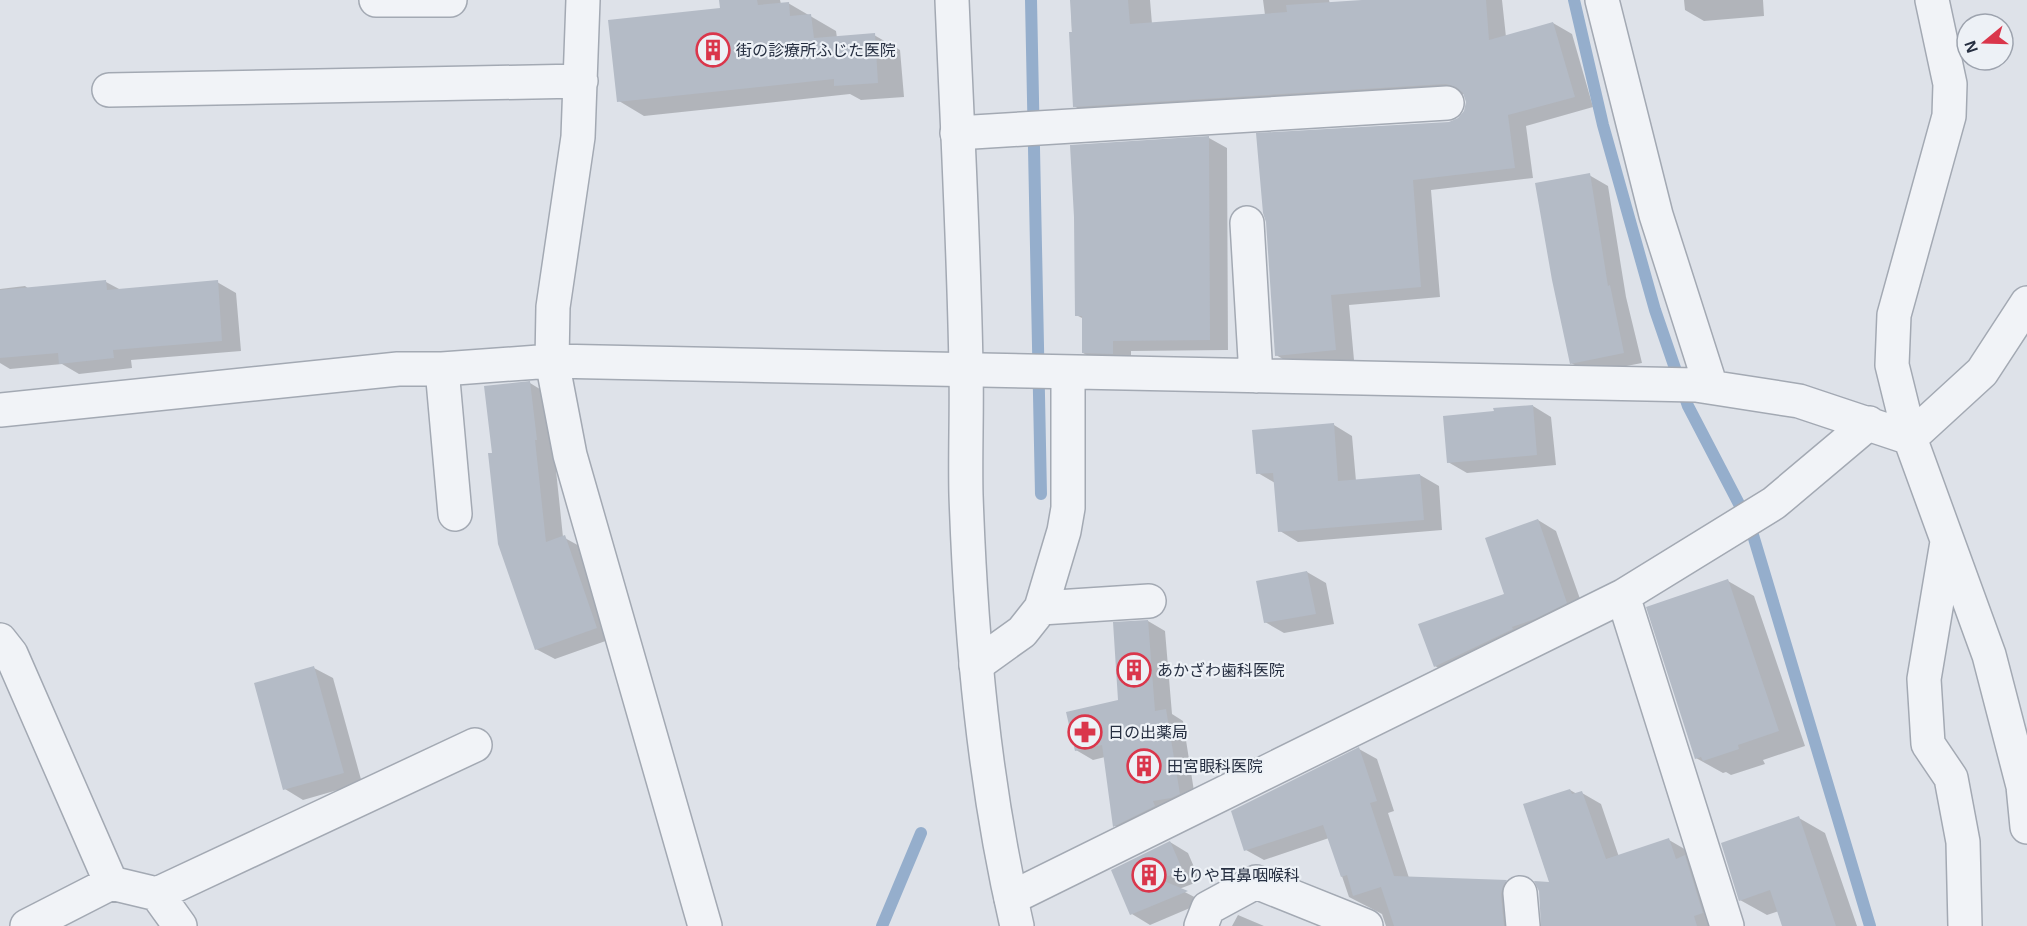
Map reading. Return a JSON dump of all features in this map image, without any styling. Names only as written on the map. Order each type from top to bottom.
[{"type":"street","points":[[376,0],[450,0]]},
{"type":"street","points":[[583,0],[578,137],[553,307],[552,361],[570,455],[705,926]]},
{"type":"street","points":[[952,0],[966,370],[966,492],[971,606],[988,770],[1012,918],[1623,596],[1774,503],[1869,423]]},
{"type":"street","points":[[1602,0],[1656,215],[1703,386]]},
{"type":"street","points":[[1932,0],[1950,84],[1949,116],[1894,315],[1892,365],[1910,438],[1989,655],[2023,786],[2027,827]]},
{"type":"street","points":[[109,90],[581,81]]},
{"type":"street","points":[[957,133],[1447,103]]},
{"type":"street","points":[[1247,223],[1256,376]]},
{"type":"street","points":[[1910,438],[1982,372],[2027,303]]},
{"type":"street","points":[[0,410],[398,369],[441,369],[552,361],[1703,386],[1799,401],[1910,438]]},
{"type":"street","points":[[441,369],[455,514]]},
{"type":"street","points":[[976,665],[1022,632],[1041,608],[1064,531],[1068,508],[1050,372]]},
{"type":"street","points":[[1947,540],[1924,679],[1928,744],[1951,778],[1963,842],[1965,926]]},
{"type":"street","points":[[1623,596],[1727,926]]},
{"type":"street","points":[[1041,608],[1149,601]]},
{"type":"street","points":[[0,640],[10,654],[111,883]]},
{"type":"street","points":[[27,926],[111,883],[157,894],[475,745]]},
{"type":"street","points":[[1201,926],[1208,908],[1256,882],[1366,926]]},
{"type":"street","points":[[1520,893],[1522,926]]},
{"type":"street","points":[[157,894],[180,926]]},
{"type":"building","name":"街の診療所ふじた医院","points":[[719,0],[757,0],[758,5],[789,2],[790,16],[811,14],[814,38],[875,33],[878,83],[834,86],[834,79],[617,102],[608,20],[720,8]]},
{"type":"building","points":[[1070,0],[1128,0],[1130,24],[1287,12],[1286,5],[1362,0],[1486,0],[1489,40],[1553,22],[1575,97],[1508,115],[1515,168],[1413,180],[1421,287],[1331,295],[1336,350],[1275,356],[1266,222],[1263,213],[1256,133],[1449,122],[1458,118],[1464,111],[1466,102],[1463,93],[1456,87],[1446,84],[1073,107],[1069,32],[1072,32]]},
{"type":"building","points":[[1209,136],[1210,340],[1113,341],[1113,354],[1082,353],[1082,316],[1075,316],[1074,217],[1070,145]]},
{"type":"building","points":[[1590,173],[1608,286],[1610,285],[1624,353],[1570,364],[1535,183]]},
{"type":"building","points":[[106,280],[107,290],[218,280],[222,341],[113,350],[114,358],[59,364],[58,353],[0,358],[0,290]]},
{"type":"building","points":[[530,381],[546,542],[565,535],[597,628],[535,650],[498,544],[488,453],[492,453],[484,386]]},
{"type":"building","points":[[1533,405],[1537,455],[1447,463],[1443,416],[1494,411],[1493,408]]},
{"type":"building","points":[[1334,423],[1338,481],[1420,474],[1424,520],[1278,532],[1273,473],[1256,474],[1252,430]]},
{"type":"building","points":[[1538,519],[1567,603],[1535,619],[1512,627],[1513,629],[1434,667],[1418,624],[1504,594],[1485,538]]},
{"type":"building","points":[[1307,571],[1316,614],[1264,623],[1256,581]]},
{"type":"building","points":[[1728,579],[1779,731],[1738,745],[1739,749],[1703,761],[1701,757],[1695,759],[1646,607]]},
{"type":"building","points":[[1148,620],[1155,711],[1166,709],[1180,794],[1153,801],[1155,806],[1113,827],[1102,745],[1075,751],[1066,712],[1118,700],[1113,622]]},
{"type":"building","points":[[314,666],[344,773],[283,790],[254,683]]},
{"type":"building","points":[[1359,747],[1377,801],[1370,803],[1394,876],[1507,880],[1501,894],[1504,926],[1394,926],[1381,887],[1353,896],[1347,875],[1341,877],[1323,825],[1244,851],[1231,811]]},
{"type":"building","points":[[1570,789],[1572,794],[1582,791],[1606,859],[1669,838],[1676,859],[1685,855],[1703,913],[1694,916],[1697,926],[1541,926],[1539,891],[1534,881],[1549,882],[1523,804]]},
{"type":"building","points":[[1799,816],[1836,926],[1782,926],[1770,890],[1739,901],[1721,843]]},
{"type":"building","name":"もりや耳鼻咽喉科","points":[[1170,841],[1183,871],[1159,879],[1188,891],[1130,915],[1111,870]]},
{"type":"waterway","points":[[1031,0],[1041,494]]},
{"type":"waterway","points":[[1574,0],[1603,125],[1655,310],[1688,406],[1750,525],[1870,926]]},
{"type":"waterway","points":[[882,926],[921,833]]},
{"type":"place","name":"街の診療所ふじた医院","points":[[713,50]]},
{"type":"place","name":"あかざわ歯科医院","points":[[1134,670]]},
{"type":"place","name":"日の出薬局","points":[[1085,732]]},
{"type":"place","name":"田宮眼科医院","points":[[1144,766]]},
{"type":"place","name":"もりや耳鼻咽喉科","points":[[1149,875]]}]
